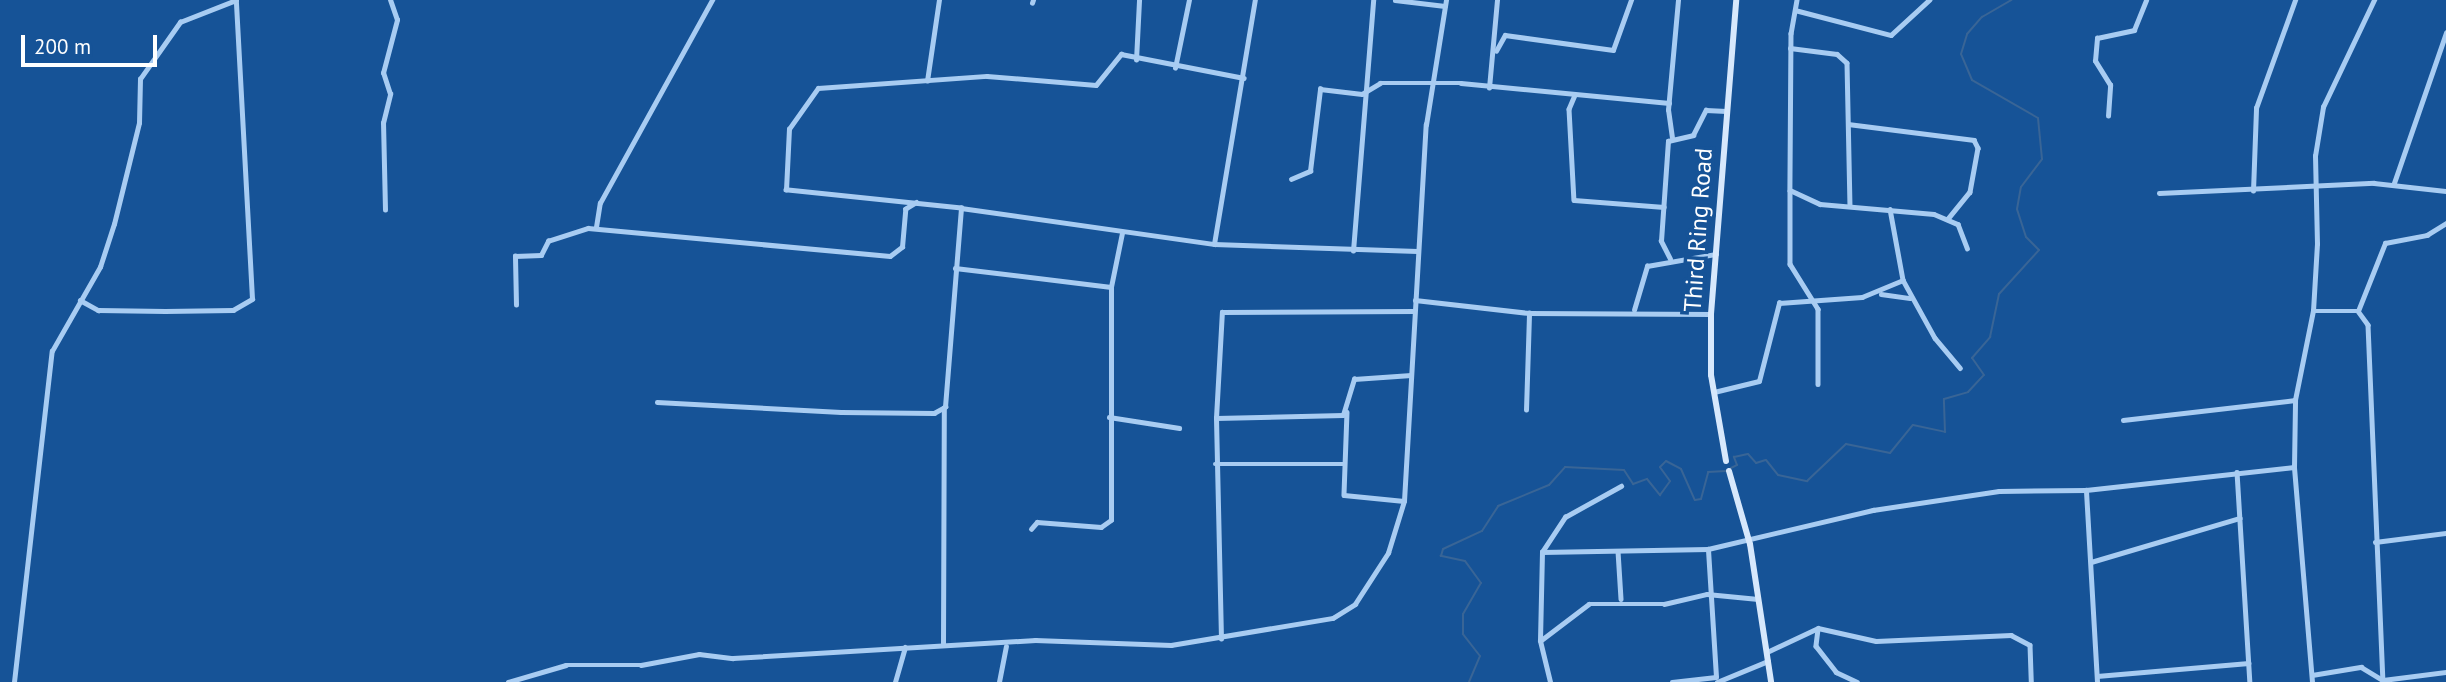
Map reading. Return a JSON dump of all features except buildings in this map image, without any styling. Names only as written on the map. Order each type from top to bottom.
[{"type":"street","points":[[14,682],[52,351],[80,300],[100,267],[131,166],[144,68],[180,22],[236,0],[252,299],[233,310],[165,311],[98,310],[80,300]]},
{"type":"street","points":[[385,210],[383,123],[390,94],[383,73],[397,20],[390,0]]},
{"type":"street","points":[[596,227],[600,203],[712,0]]},
{"type":"street","points":[[927,81],[939,0]]},
{"type":"street","points":[[1136,60],[1139,0]]},
{"type":"street","points":[[1175,68],[1189,0]]},
{"type":"street","points":[[1214,244],[1255,0]]},
{"type":"street","points":[[1353,251],[1373,0]]},
{"type":"street","points":[[508,682],[565,665],[906,646],[1006,646],[1035,640],[1171,645],[1221,639],[1333,618],[1355,604],[1388,553],[1404,501],[1417,251],[1431,85],[1446,3],[1395,0]]},
{"type":"street","points":[[1489,88],[1496,51],[1497,0]]},
{"type":"street","points":[[1496,51],[1505,35],[1613,50],[1631,0]]},
{"type":"street","points":[[1670,259],[1661,249],[1664,206],[1662,170],[1671,138],[1669,103],[1678,0]]},
{"type":"street","name":"Third Ring Road","points":[[1726,461],[1713,392],[1712,314],[1736,0]]},
{"type":"street","points":[[1797,0],[1790,48],[1790,264],[1808,298],[1818,309],[1818,384]]},
{"type":"street","points":[[1795,10],[1891,36],[1929,0]]},
{"type":"street","points":[[2108,116],[2110,85],[2095,61],[2097,38],[2134,30],[2146,0]]},
{"type":"street","points":[[2253,192],[2256,108],[2295,0]]},
{"type":"street","points":[[2312,682],[2294,467],[2295,400],[2313,311],[2315,188],[2323,107],[2374,0]]},
{"type":"street","points":[[2394,183],[2446,33]]},
{"type":"street","points":[[1790,48],[1844,58],[1850,204]]},
{"type":"street","points":[[1244,78],[1175,68],[1115,55],[1096,85],[987,76],[814,90],[789,129],[781,184],[797,192],[916,201],[1122,233],[1214,244],[1353,251],[1417,251]]},
{"type":"street","points":[[1291,179],[1310,171],[1320,89],[1366,90],[1380,83],[1431,85],[1669,103]]},
{"type":"street","points":[[1575,95],[1569,109],[1574,200],[1664,206]]},
{"type":"street","points":[[1671,138],[1693,135],[1706,110],[1726,111]]},
{"type":"street","points":[[1847,124],[1973,140],[1978,148],[1970,192],[1948,219]]},
{"type":"street","points":[[2159,193],[2253,192],[2394,183],[2446,191]]},
{"type":"street","points":[[1790,190],[1795,198]]},
{"type":"street","points":[[1788,198],[1890,209],[1948,219],[1964,231],[1967,248]]},
{"type":"street","points":[[516,305],[515,256],[541,255],[548,241],[596,227],[890,256],[902,247],[905,209],[916,201]]},
{"type":"street","points":[[943,645],[944,407],[961,208]]},
{"type":"street","points":[[1890,209],[1903,280],[1916,304],[1960,368]]},
{"type":"street","points":[[2358,312],[2385,243],[2427,235],[2446,223]]},
{"type":"street","points":[[1031,529],[1037,522],[1108,524],[1111,287],[1122,233]]},
{"type":"street","points":[[1634,310],[1647,266],[1670,259],[1716,254]]},
{"type":"street","points":[[955,268],[1111,287]]},
{"type":"street","points":[[1878,293],[1903,280]]},
{"type":"street","points":[[1713,392],[1759,381],[1773,311],[1779,303],[1878,293],[1909,296],[1916,304]]},
{"type":"street","points":[[1415,300],[1529,313],[1634,310],[1712,314]]},
{"type":"street","points":[[1221,639],[1215,464],[1222,312],[1414,311]]},
{"type":"street","points":[[2313,311],[2358,312]]},
{"type":"street","points":[[2358,312],[2368,325],[2375,542],[2383,681]]},
{"type":"street","points":[[1526,410],[1529,313]]},
{"type":"street","points":[[1404,501],[1351,500],[1344,495],[1343,464],[1347,410],[1354,379],[1411,375]]},
{"type":"street","points":[[2123,420],[2295,400]]},
{"type":"street","points":[[657,402],[841,412],[934,413],[944,407]]},
{"type":"street","points":[[1216,418],[1347,410]]},
{"type":"street","points":[[1109,416],[1179,428]]},
{"type":"street","points":[[1726,461],[1749,544],[1771,682]]},
{"type":"street","points":[[1215,464],[1343,464]]},
{"type":"street","points":[[1542,552],[1708,549],[1749,544],[1769,531],[1873,510],[1999,491],[2086,490],[2294,467]]},
{"type":"street","points":[[2237,472],[2250,682]]},
{"type":"street","points":[[1549,682],[1540,641],[1542,552],[1565,517],[1621,486]]},
{"type":"street","points":[[2086,490],[2097,679],[2248,663]]},
{"type":"street","points":[[2091,562],[2240,518]]},
{"type":"street","points":[[2375,542],[2446,533]]},
{"type":"street","points":[[1708,549],[1707,594],[1716,679]]},
{"type":"street","points":[[1618,551],[1621,599]]},
{"type":"street","points":[[1540,641],[1588,604],[1621,599],[1664,604],[1707,594],[1758,599]]},
{"type":"street","points":[[1767,652],[1818,628],[1877,641],[2011,635],[2029,645],[2031,682]]},
{"type":"street","points":[[1818,628],[1816,646],[1836,672],[1857,682]]},
{"type":"street","points":[[895,682],[906,646]]},
{"type":"street","points":[[999,682],[1006,646]]},
{"type":"street","points":[[1672,682],[1716,679],[1768,661]]},
{"type":"street","points":[[2312,675],[2361,667],[2383,681],[2446,672]]},
{"type":"waterway","points":[[1731,468],[1737,465],[1734,457],[1748,454],[1756,463],[1766,460],[1778,475],[1807,481],[1846,444],[1890,453],[1913,425],[1945,432],[1944,399],[1968,392],[1984,375],[1972,358],[1990,337],[1999,294],[2039,250],[2026,237],[2017,209],[2021,187],[2042,159],[2038,118],[1972,80],[1961,54],[1967,34],[1982,17],[2011,0]]},
{"type":"waterway","points":[[1469,682],[1480,656],[1463,634],[1463,614],[1481,583],[1465,561],[1441,556],[1443,549],[1482,531],[1498,506],[1549,485],[1565,467],[1624,470],[1633,484],[1647,479],[1660,495],[1670,481],[1660,467],[1666,461],[1681,469],[1695,500],[1701,499],[1708,472],[1726,471]]}]
